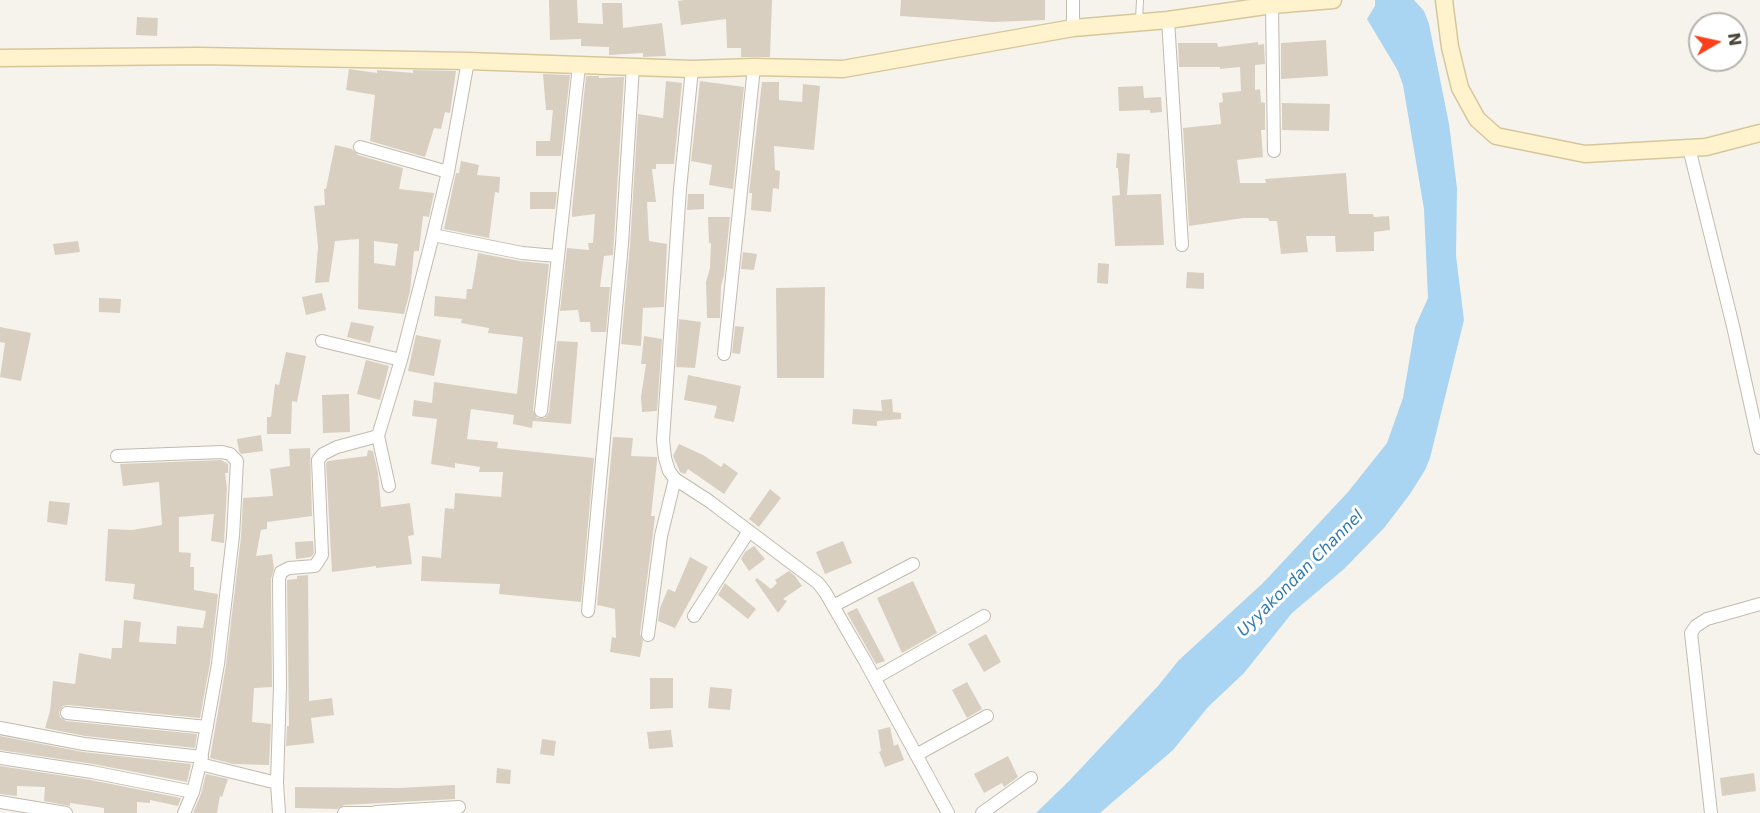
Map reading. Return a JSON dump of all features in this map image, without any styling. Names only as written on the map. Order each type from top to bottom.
[{"type":"street","points":[[1073,0],[1073,28]]},
{"type":"street","points":[[0,58],[200,56],[468,61],[692,69],[754,67],[843,69],[1073,28],[1168,21],[1272,5],[1333,0]]},
{"type":"street","points":[[1444,0],[1450,47],[1460,88],[1477,119],[1496,136],[1586,154],[1706,147],[1760,133]]},
{"type":"street","points":[[1272,5],[1274,151]]},
{"type":"street","points":[[1168,21],[1182,245]]},
{"type":"street","points":[[389,486],[378,436],[401,360],[433,235],[448,172],[468,61]]},
{"type":"street","points":[[541,411],[579,66]]},
{"type":"street","points":[[588,610],[622,244],[633,66]]},
{"type":"street","points":[[724,354],[754,67]]},
{"type":"street","points":[[692,69],[680,189],[663,440],[669,471],[675,479],[818,583],[874,678],[948,813]]},
{"type":"street","points":[[360,147],[448,172]]},
{"type":"street","points":[[1689,148],[1733,326],[1760,448]]},
{"type":"street","points":[[433,235],[522,253],[557,256]]},
{"type":"street","points":[[322,341],[401,360]]},
{"type":"street","points":[[279,813],[277,783],[280,685],[279,579],[281,572],[289,568],[315,566],[322,555],[318,460],[322,454],[336,447],[378,436]]},
{"type":"street","points":[[117,456],[222,452],[230,454],[237,461],[232,536],[218,664],[201,760],[193,792],[184,813]]},
{"type":"street","points":[[648,635],[654,574],[675,479]]},
{"type":"street","points":[[694,616],[749,531]]},
{"type":"street","points":[[833,606],[913,564]]},
{"type":"street","points":[[1711,813],[1691,633],[1696,626],[1707,619],[1760,604]]},
{"type":"street","points":[[874,678],[984,616]]},
{"type":"street","points":[[67,713],[207,727]]},
{"type":"street","points":[[916,755],[987,716]]},
{"type":"street","points":[[0,728],[84,744],[201,760],[277,783]]},
{"type":"street","points":[[0,758],[92,772],[193,792]]},
{"type":"street","points":[[982,813],[1031,778]]},
{"type":"street","points":[[0,802],[66,813]]},
{"type":"street","points":[[344,813],[459,807]]},
{"type":"lane","points":[[1138,23],[1140,0]]},
{"type":"water","name":"Uyyakondan Channel","points":[[1375,0],[1414,0],[1424,11],[1429,24],[1449,124],[1457,188],[1456,256],[1464,320],[1430,458],[1425,470],[1384,528],[1344,569],[1292,613],[1244,673],[1208,707],[1173,750],[1100,813],[1036,813],[1158,686],[1179,660],[1263,583],[1348,492],[1387,443],[1403,398],[1415,327],[1428,298],[1424,209],[1403,85],[1398,71],[1367,19],[1375,6]]},
{"type":"building","points":[[549,0],[577,0],[578,23],[603,24],[602,3],[622,3],[623,28],[662,23],[666,56],[643,57],[643,53],[609,55],[609,47],[581,46],[581,39],[550,40]]},
{"type":"building","points":[[772,0],[770,57],[741,57],[741,48],[727,48],[726,19],[681,25],[678,1]]},
{"type":"building","points":[[901,0],[1045,0],[1045,20],[993,22],[900,16]]},
{"type":"building","points":[[137,17],[158,18],[157,36],[136,35]]},
{"type":"building","points":[[1326,40],[1328,76],[1281,79],[1281,43]]},
{"type":"building","points":[[1258,42],[1258,45],[1264,44],[1265,64],[1255,65],[1255,90],[1260,89],[1261,102],[1265,103],[1265,130],[1261,130],[1263,157],[1237,160],[1240,183],[1266,183],[1265,179],[1346,173],[1349,214],[1389,216],[1390,230],[1374,232],[1374,251],[1336,252],[1335,236],[1306,236],[1308,252],[1281,254],[1277,221],[1269,221],[1268,218],[1243,218],[1189,226],[1183,128],[1221,124],[1219,103],[1223,102],[1222,93],[1241,91],[1240,67],[1220,69],[1220,67],[1179,67],[1178,43],[1217,43],[1218,47]]},
{"type":"building","points":[[349,69],[377,73],[377,70],[413,73],[413,70],[456,71],[450,113],[445,112],[441,129],[434,128],[425,157],[370,141],[375,95],[346,90]]},
{"type":"building","points":[[543,74],[570,75],[561,156],[536,156],[536,141],[550,141],[553,110],[546,110]]},
{"type":"building","points":[[586,76],[624,77],[613,255],[604,256],[600,287],[610,287],[606,332],[591,332],[590,322],[580,322],[578,310],[560,311],[567,248],[589,250],[588,243],[593,243],[595,214],[572,217]]},
{"type":"building","points":[[666,81],[682,83],[674,164],[656,164],[656,169],[652,169],[656,202],[647,202],[649,241],[667,244],[664,307],[643,308],[641,346],[621,344],[638,114],[663,118]]},
{"type":"building","points":[[700,81],[744,87],[733,189],[709,185],[712,165],[691,161]]},
{"type":"building","points":[[762,82],[779,82],[779,100],[802,102],[803,84],[820,86],[814,150],[774,146],[775,170],[780,171],[779,189],[773,188],[771,212],[751,210],[752,193],[749,193]]},
{"type":"building","points":[[1143,86],[1144,98],[1161,97],[1162,112],[1119,111],[1118,87]]},
{"type":"building","points":[[1282,103],[1330,104],[1329,131],[1282,130]]},
{"type":"building","points":[[335,145],[352,149],[358,155],[403,168],[399,189],[434,193],[429,217],[423,216],[419,251],[414,251],[410,291],[404,314],[358,309],[359,239],[335,241],[329,282],[315,283],[318,247],[314,206],[325,205],[324,189],[326,189]],"holes":[[[374,241],[398,244],[395,266],[374,263]]]},
{"type":"building","points":[[1117,153],[1130,154],[1127,195],[1161,194],[1164,245],[1115,246],[1112,196],[1120,195],[1118,168],[1116,168]]},
{"type":"building","points":[[461,161],[479,165],[477,175],[500,177],[499,193],[495,192],[489,238],[444,229],[456,173],[459,173]]},
{"type":"building","points":[[530,192],[557,192],[555,209],[530,209]]},
{"type":"building","points":[[688,194],[704,194],[704,209],[687,210]]},
{"type":"building","points":[[708,217],[730,217],[721,286],[720,318],[707,318],[706,282],[710,268],[711,243],[709,243]]},
{"type":"building","points":[[78,241],[80,252],[55,255],[53,244]]},
{"type":"building","points":[[743,252],[757,254],[754,270],[741,269]]},
{"type":"building","points":[[478,253],[549,264],[533,410],[537,418],[545,418],[549,412],[557,341],[578,342],[571,424],[533,421],[532,428],[513,424],[514,415],[471,409],[467,439],[498,442],[497,448],[594,458],[581,602],[499,594],[500,584],[421,581],[422,556],[441,558],[445,508],[454,509],[455,493],[501,497],[503,472],[479,472],[480,467],[455,463],[455,468],[431,464],[437,419],[412,416],[414,400],[432,403],[434,382],[517,394],[523,337],[488,333],[489,328],[461,323],[462,319],[434,316],[435,296],[466,299],[467,289],[472,289]]},
{"type":"building","points":[[1098,263],[1109,264],[1108,284],[1097,283]]},
{"type":"building","points":[[1187,272],[1204,273],[1204,289],[1186,288]]},
{"type":"building","points":[[825,287],[824,378],[777,378],[776,288]]},
{"type":"building","points":[[322,293],[326,310],[306,315],[302,297]]},
{"type":"building","points":[[99,298],[121,299],[120,313],[99,312]]},
{"type":"building","points":[[679,319],[701,322],[695,368],[676,367]]},
{"type":"building","points":[[351,322],[374,326],[370,343],[347,337]]},
{"type":"building","points":[[735,326],[744,327],[740,354],[732,353]]},
{"type":"building","points":[[0,327],[31,333],[21,381],[0,377],[5,343],[0,342]]},
{"type":"building","points":[[416,335],[441,340],[434,376],[408,371]]},
{"type":"building","points":[[644,336],[662,339],[657,411],[642,412],[641,397],[646,364],[641,364]]},
{"type":"building","points":[[286,352],[306,356],[297,402],[292,401],[291,434],[267,434],[267,417],[271,417],[275,384],[279,385]]},
{"type":"building","points":[[366,360],[389,366],[380,400],[357,394]]},
{"type":"building","points":[[688,375],[741,386],[734,422],[714,418],[717,406],[684,400]]},
{"type":"building","points":[[349,394],[350,432],[323,433],[322,395]]},
{"type":"building","points":[[892,399],[893,412],[901,413],[901,419],[877,421],[877,426],[852,424],[853,409],[882,411],[881,400]]},
{"type":"building","points":[[261,435],[263,451],[241,454],[237,439]]},
{"type":"building","points":[[613,437],[633,438],[631,456],[657,457],[651,516],[655,516],[640,634],[643,641],[640,657],[610,652],[612,637],[616,638],[615,609],[597,605]]},
{"type":"building","points":[[679,444],[703,455],[721,467],[724,463],[738,473],[724,494],[688,469],[685,474],[680,472],[673,456]]},
{"type":"building","points":[[310,448],[312,516],[267,522],[267,529],[261,530],[256,556],[272,554],[274,569],[271,579],[272,687],[254,688],[252,722],[271,724],[269,765],[233,764],[210,758],[226,665],[241,537],[243,498],[273,496],[270,469],[290,466],[289,449]]},
{"type":"building","points":[[368,450],[373,451],[378,473],[381,507],[410,503],[414,535],[408,536],[412,564],[332,572],[326,463],[367,456]]},
{"type":"building","points":[[221,460],[228,464],[228,473],[225,473],[227,488],[224,543],[211,541],[214,514],[179,517],[179,552],[191,553],[190,567],[194,567],[194,590],[218,594],[210,663],[200,718],[68,705],[63,706],[59,712],[60,717],[66,721],[197,734],[195,748],[85,736],[45,728],[50,711],[53,681],[75,684],[79,653],[111,659],[112,648],[122,648],[124,620],[141,622],[139,642],[176,644],[177,626],[203,628],[206,611],[133,599],[135,584],[105,581],[108,529],[132,530],[162,525],[159,482],[123,486],[120,464]]},
{"type":"building","points":[[770,489],[781,498],[759,527],[749,519]]},
{"type":"building","points":[[49,501],[70,503],[67,525],[47,522]]},
{"type":"building","points":[[313,541],[314,553],[311,557],[296,559],[295,542]]},
{"type":"building","points":[[843,541],[852,563],[825,574],[816,552]]},
{"type":"building","points":[[754,546],[765,559],[749,571],[741,559],[745,552]]},
{"type":"building","points":[[690,557],[708,567],[675,628],[658,621],[660,608],[668,589],[675,592]]},
{"type":"building","points":[[789,571],[802,586],[783,599],[787,601],[778,613],[755,580],[757,578],[771,589],[777,583],[775,580]]},
{"type":"building","points":[[308,575],[309,701],[332,698],[334,715],[311,718],[314,743],[286,746],[287,726],[289,726],[287,580]]},
{"type":"building","points":[[913,581],[937,633],[902,653],[877,598]]},
{"type":"building","points":[[725,583],[756,609],[748,619],[718,595]]},
{"type":"building","points":[[857,608],[885,661],[876,664],[847,613]]},
{"type":"building","points":[[986,634],[1001,662],[984,672],[968,644]]},
{"type":"building","points":[[650,678],[673,678],[673,708],[650,709]]},
{"type":"building","points":[[967,682],[982,709],[967,718],[952,690]]},
{"type":"building","points":[[710,687],[732,689],[730,710],[708,708]]},
{"type":"building","points":[[890,727],[894,746],[898,744],[904,760],[885,767],[879,752],[881,751],[878,730]]},
{"type":"building","points":[[671,730],[673,747],[649,749],[647,732]]},
{"type":"building","points":[[0,736],[83,752],[191,764],[187,782],[93,764],[0,750]]},
{"type":"building","points":[[542,739],[556,741],[554,756],[540,754]]},
{"type":"building","points":[[1008,756],[1018,777],[1004,787],[1002,783],[984,793],[974,774]]},
{"type":"building","points":[[0,766],[91,780],[181,798],[178,806],[150,800],[150,803],[137,802],[137,813],[104,813],[104,808],[70,803],[70,806],[44,801],[45,787],[17,786],[17,796],[0,794]]},
{"type":"building","points":[[497,768],[511,770],[510,784],[496,783]]},
{"type":"building","points":[[1754,773],[1756,791],[1722,796],[1720,778]]},
{"type":"building","points":[[206,774],[228,779],[222,797],[220,796],[217,813],[193,813],[201,794]]},
{"type":"building","points":[[455,785],[455,799],[344,805],[337,809],[295,808],[295,787],[399,788]]}]
